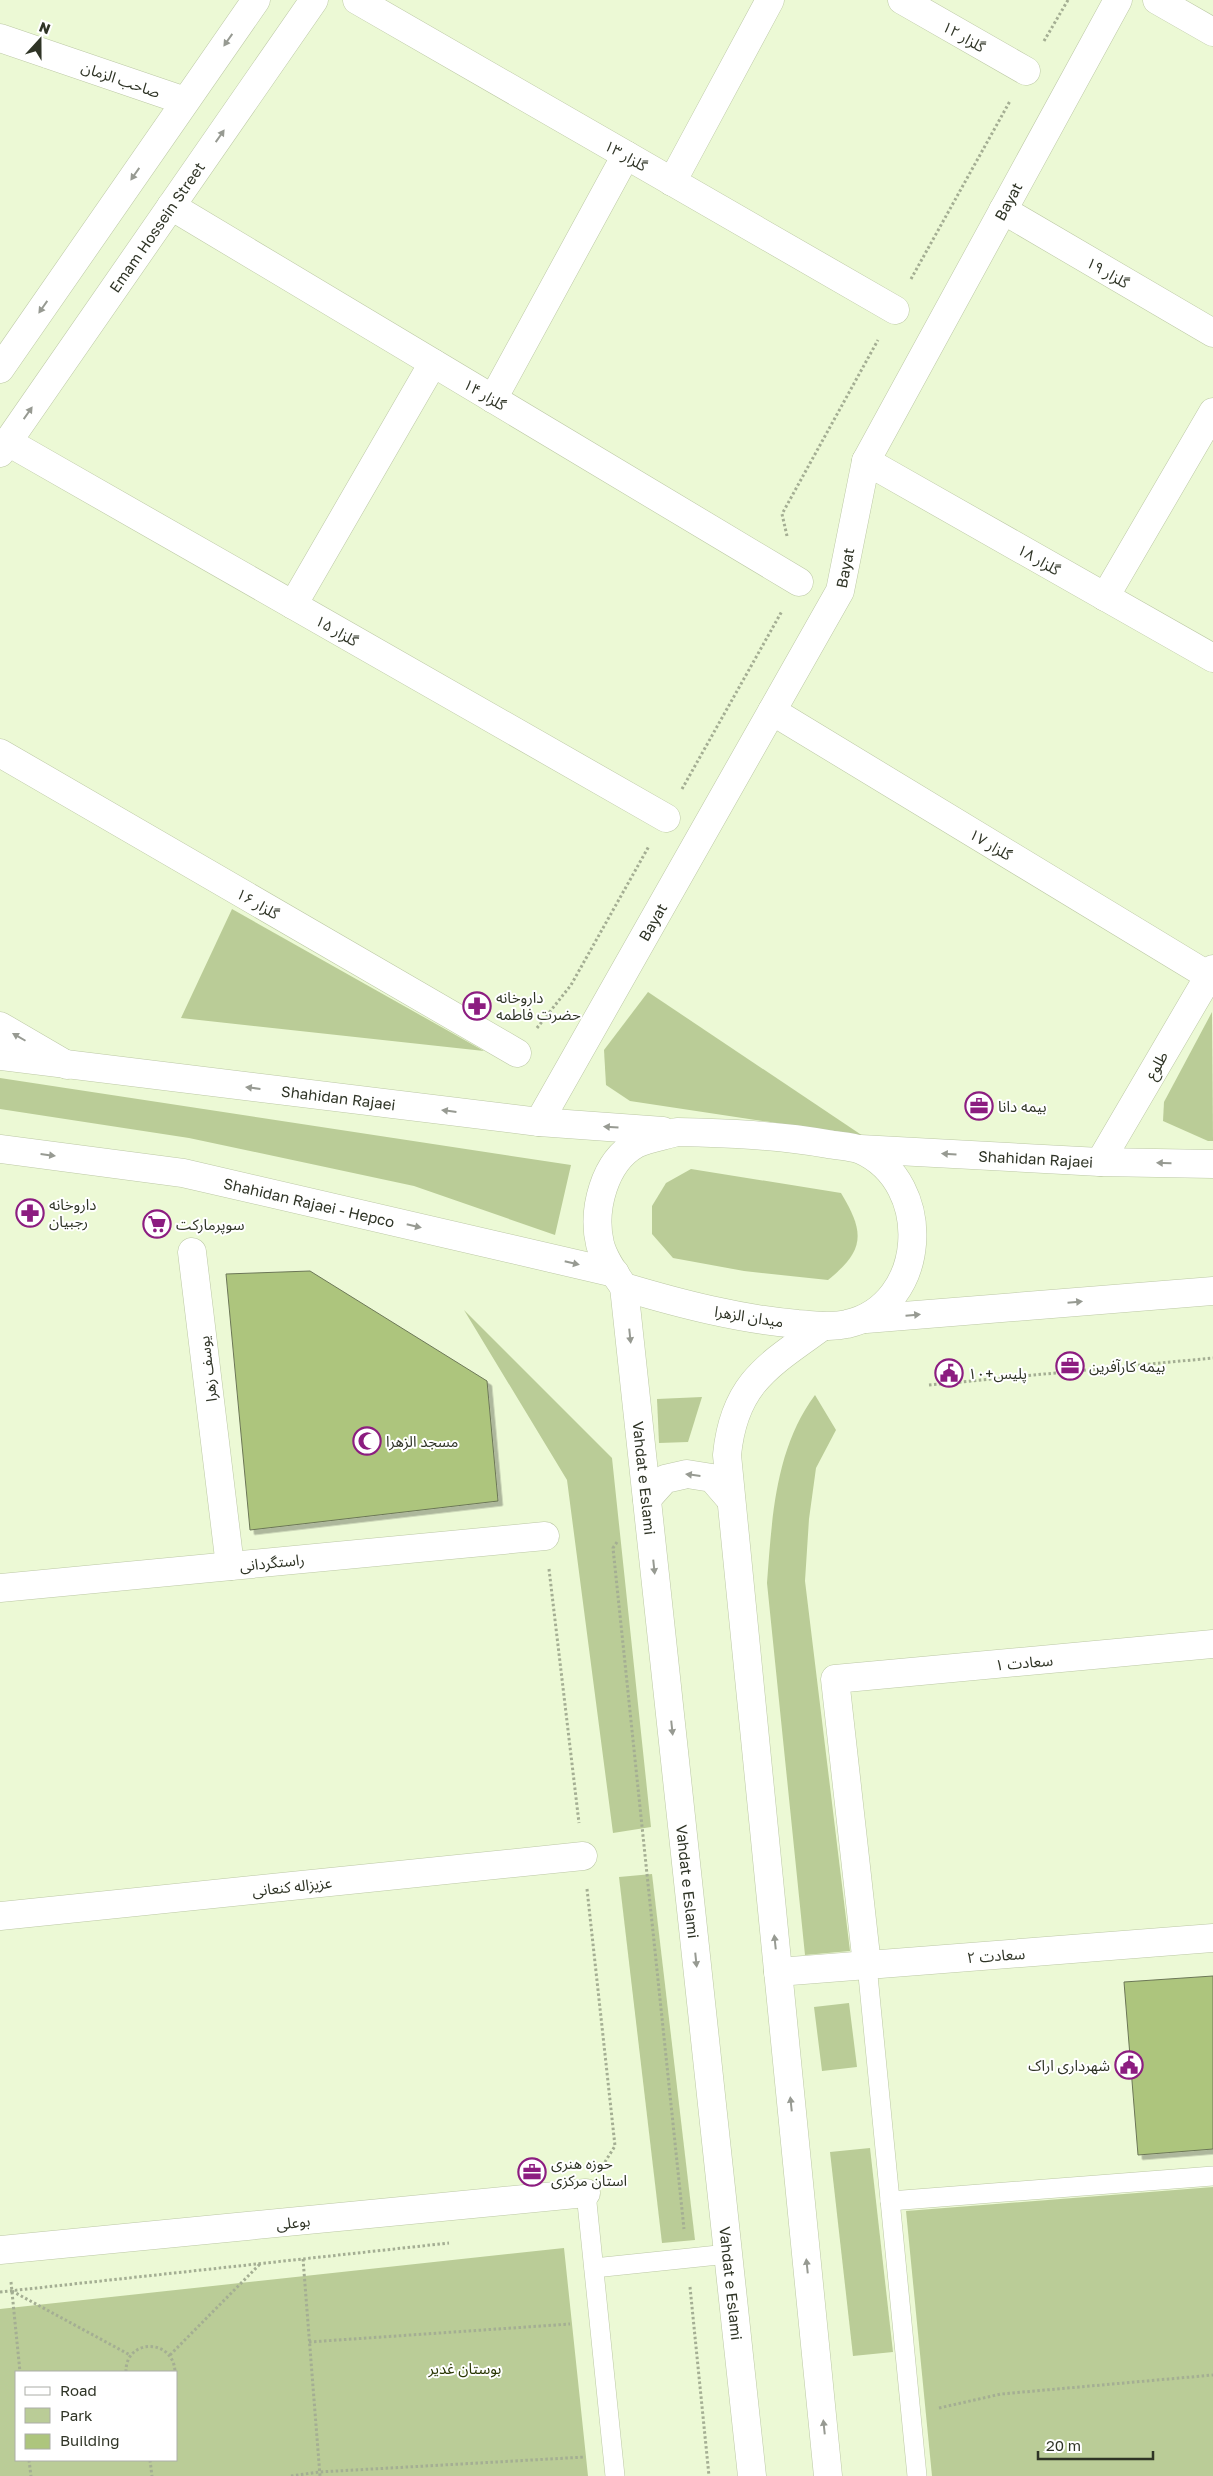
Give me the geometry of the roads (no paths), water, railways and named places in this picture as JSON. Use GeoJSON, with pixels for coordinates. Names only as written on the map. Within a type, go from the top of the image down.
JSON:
{"type":"FeatureCollection","features":[{"type":"Feature","properties":{"kind":"street"},"geometry":{"type":"LineString","coordinates":[[0,369],[256,0]]}},
{"type":"Feature","properties":{"kind":"street","name":"Emam Hossein Street"},"geometry":{"type":"LineString","coordinates":[[4,448],[314,0]]}},
{"type":"Feature","properties":{"kind":"street","name":"گلزار ۱۳"},"geometry":{"type":"LineString","coordinates":[[357,0],[894,310]]}},
{"type":"Feature","properties":{"kind":"street"},"geometry":{"type":"LineString","coordinates":[[672,182],[770,0]]}},
{"type":"Feature","properties":{"kind":"street","name":"گلزار ۱۲"},"geometry":{"type":"LineString","coordinates":[[902,0],[1026,71]]}},
{"type":"Feature","properties":{"kind":"street","name":"Bayat"},"geometry":{"type":"LineString","coordinates":[[539,1122],[840,592],[866,461],[1118,0]]}},
{"type":"Feature","properties":{"kind":"street"},"geometry":{"type":"LineString","coordinates":[[1157,0],[1213,32]]}},
{"type":"Feature","properties":{"kind":"street","name":"صاحب الزمان"},"geometry":{"type":"LineString","coordinates":[[0,38],[186,101]]}},
{"type":"Feature","properties":{"kind":"street"},"geometry":{"type":"LineString","coordinates":[[493,399],[626,155]]}},
{"type":"Feature","properties":{"kind":"street","name":"گلزار ۱۴"},"geometry":{"type":"LineString","coordinates":[[171,206],[799,582]]}},
{"type":"Feature","properties":{"kind":"street","name":"گلزار ۱۹"},"geometry":{"type":"LineString","coordinates":[[1003,210],[1213,333]]}},
{"type":"Feature","properties":{"kind":"street"},"geometry":{"type":"LineString","coordinates":[[293,605],[433,363]]}},
{"type":"Feature","properties":{"kind":"street"},"geometry":{"type":"LineString","coordinates":[[1105,597],[1213,412]]}},
{"type":"Feature","properties":{"kind":"street","name":"گلزار ۱۵"},"geometry":{"type":"LineString","coordinates":[[4,448],[293,605],[666,818]]}},
{"type":"Feature","properties":{"kind":"street","name":"گلزار ۱۸"},"geometry":{"type":"LineString","coordinates":[[866,461],[1213,658]]}},
{"type":"Feature","properties":{"kind":"street","name":"گلزار ۱۷"},"geometry":{"type":"LineString","coordinates":[[772,711],[1211,972]]}},
{"type":"Feature","properties":{"kind":"street","name":"گلزار ۱۶"},"geometry":{"type":"LineString","coordinates":[[0,754],[517,1053]]}},
{"type":"Feature","properties":{"kind":"street","name":"طلوع"},"geometry":{"type":"LineString","coordinates":[[1100,1162],[1211,972]]}},
{"type":"Feature","properties":{"kind":"street"},"geometry":{"type":"LineString","coordinates":[[0,1026],[68,1066]]}},
{"type":"Feature","properties":{"kind":"street","name":"Shahidan Rajaei"},"geometry":{"type":"LineString","coordinates":[[0,1056],[68,1066],[539,1122],[677,1132]]}},
{"type":"Feature","properties":{"kind":"street","name":"میدان الزهرا"},"geometry":{"type":"LineString","coordinates":[[677,1132],[766,1136],[860,1149],[882,1163],[898,1181],[910,1208],[913,1230],[911,1258],[902,1284],[888,1303],[864,1319],[846,1324],[823,1326],[772,1322],[673,1302],[620,1280],[600,1244],[597,1220],[601,1197],[612,1168],[637,1144],[677,1132]]}},
{"type":"Feature","properties":{"kind":"street","name":"Shahidan Rajaei - Hepco"},"geometry":{"type":"LineString","coordinates":[[0,1149],[183,1172],[620,1280]]}},
{"type":"Feature","properties":{"kind":"street","name":"Shahidan Rajaei"},"geometry":{"type":"LineString","coordinates":[[860,1149],[1100,1162],[1213,1164]]}},
{"type":"Feature","properties":{"kind":"street","name":"یوسف زهرا"},"geometry":{"type":"LineString","coordinates":[[192,1252],[230,1566]]}},
{"type":"Feature","properties":{"kind":"street","name":"Vahdat e Eslami"},"geometry":{"type":"LineString","coordinates":[[620,1280],[647,1498],[752,2476]]}},
{"type":"Feature","properties":{"kind":"street"},"geometry":{"type":"LineString","coordinates":[[864,1319],[1213,1291]]}},
{"type":"Feature","properties":{"kind":"street"},"geometry":{"type":"LineString","coordinates":[[823,1326],[769,1365],[751,1385],[736,1410],[729,1430],[727,1455],[828,2476]]}},
{"type":"Feature","properties":{"kind":"street"},"geometry":{"type":"LineString","coordinates":[[647,1498],[665,1479],[687,1474],[712,1478],[731,1500]]}},
{"type":"Feature","properties":{"kind":"street","name":"راستگردانی"},"geometry":{"type":"LineString","coordinates":[[0,1588],[545,1536]]}},
{"type":"Feature","properties":{"kind":"street","name":"سعادت ۱"},"geometry":{"type":"LineString","coordinates":[[866,1965],[835,1679],[1213,1644]]}},
{"type":"Feature","properties":{"kind":"street","name":"عزیزاله کنعانی"},"geometry":{"type":"LineString","coordinates":[[0,1916],[583,1856]]}},
{"type":"Feature","properties":{"kind":"street","name":"سعادت ۲"},"geometry":{"type":"LineString","coordinates":[[778,1972],[1213,1938]]}},
{"type":"Feature","properties":{"kind":"street","name":"بوعلی"},"geometry":{"type":"LineString","coordinates":[[4,2250],[586,2193]]}},
{"type":"Feature","properties":{"kind":"lane"},"geometry":{"type":"LineString","coordinates":[[866,1965],[917,2476]]}},
{"type":"Feature","properties":{"kind":"lane"},"geometry":{"type":"LineString","coordinates":[[890,2201],[1213,2176]]}},
{"type":"Feature","properties":{"kind":"lane"},"geometry":{"type":"LineString","coordinates":[[586,2193],[615,2476]]}},
{"type":"Feature","properties":{"kind":"lane"},"geometry":{"type":"LineString","coordinates":[[594,2268],[728,2254]]}},
{"type":"Feature","properties":{"kind":"place","name":"داروخانه حضرت فاطمه"},"geometry":{"type":"Point","coordinates":[477,1006]}},
{"type":"Feature","properties":{"kind":"place","name":"بیمه دانا"},"geometry":{"type":"Point","coordinates":[979,1106]}},
{"type":"Feature","properties":{"kind":"place","name":"داروخانه رجبیان"},"geometry":{"type":"Point","coordinates":[30,1213]}},
{"type":"Feature","properties":{"kind":"place","name":"سوپرمارکت"},"geometry":{"type":"Point","coordinates":[157,1224]}},
{"type":"Feature","properties":{"kind":"place","name":"بیمه کارآفرین"},"geometry":{"type":"Point","coordinates":[1070,1366]}},
{"type":"Feature","properties":{"kind":"place","name":"پلیس+۱۰"},"geometry":{"type":"Point","coordinates":[949,1373]}},
{"type":"Feature","properties":{"kind":"place","name":"مسجد الزهرا"},"geometry":{"type":"Point","coordinates":[367,1441]}},
{"type":"Feature","properties":{"kind":"place","name":"شهرداری اراک"},"geometry":{"type":"Point","coordinates":[1129,2065]}},
{"type":"Feature","properties":{"kind":"place","name":"حوزه هنری استان مرکزی"},"geometry":{"type":"Point","coordinates":[532,2172]}},
{"type":"Feature","properties":{"kind":"park label","name":"بوستان غدیر"},"geometry":{"type":"Point","coordinates":[465,2368]}}]}
